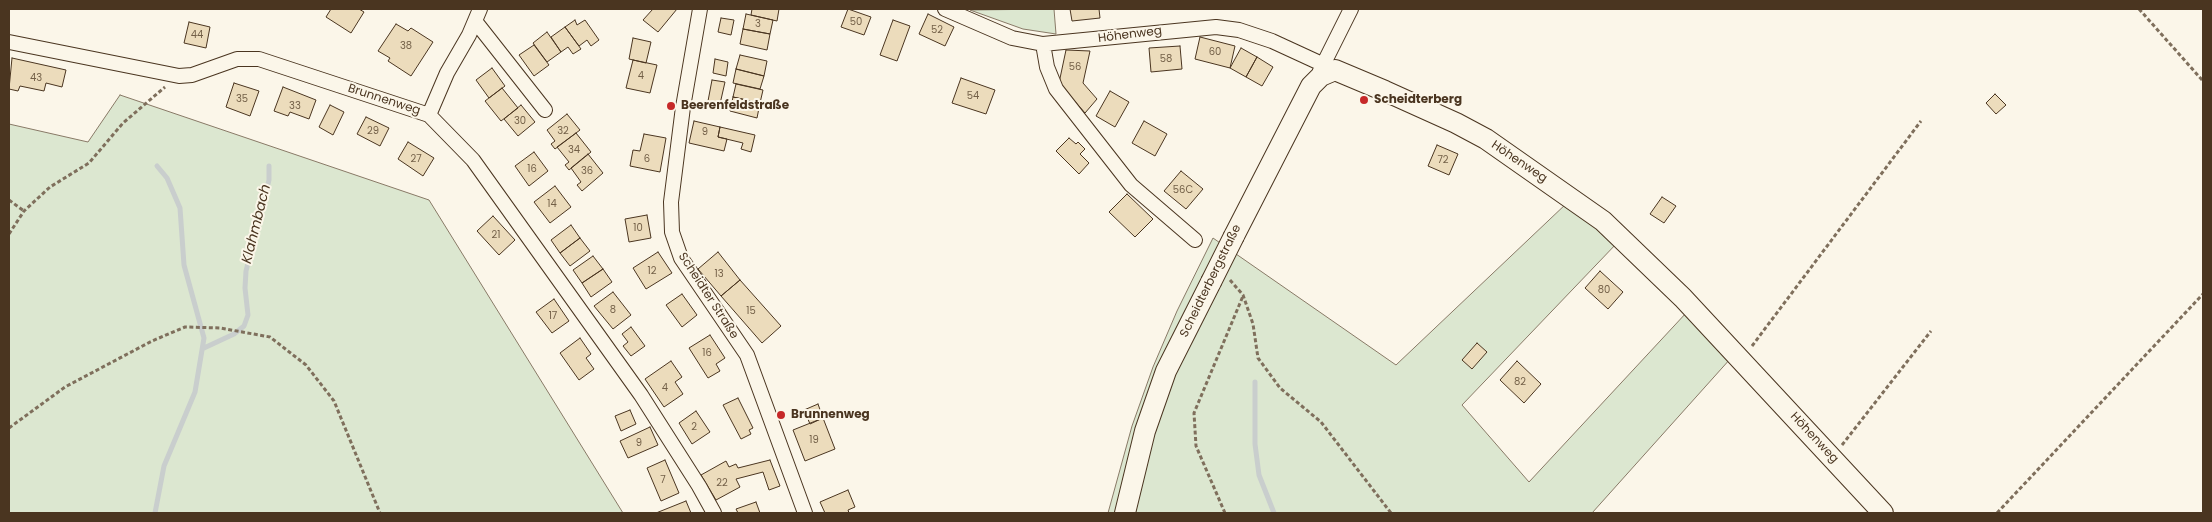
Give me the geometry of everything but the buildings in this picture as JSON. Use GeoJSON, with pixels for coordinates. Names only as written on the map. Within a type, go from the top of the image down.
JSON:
{"type":"FeatureCollection","features":[{"type":"Feature","properties":{"kind":"street","name":"Scheidter Straße"},"geometry":{"type":"LineString","coordinates":[[700,9],[683,107],[671,202],[672,232],[681,258],[747,354],[805,513]]}},
{"type":"Feature","properties":{"kind":"street","name":"Höhenweg"},"geometry":{"type":"LineString","coordinates":[[945,9],[1012,38],[1043,44],[1216,27],[1259,36],[1456,122],[1486,139],[1575,200],[1625,240],[1742,360],[1883,513]]}},
{"type":"Feature","properties":{"kind":"street"},"geometry":{"type":"LineString","coordinates":[[1329,67],[1351,9]]}},
{"type":"Feature","properties":{"kind":"street"},"geometry":{"type":"LineString","coordinates":[[429,115],[447,73],[478,15],[545,110]]}},
{"type":"Feature","properties":{"kind":"street","name":"Brunnenweg"},"geometry":{"type":"LineString","coordinates":[[9,42],[179,76],[192,75],[237,58],[259,59],[429,115],[473,160],[641,395],[700,486],[714,513]]}},
{"type":"Feature","properties":{"kind":"street"},"geometry":{"type":"LineString","coordinates":[[1043,44],[1047,68],[1056,89],[1131,185],[1195,240]]}},
{"type":"Feature","properties":{"kind":"street","name":"Scheidterbergstraße"},"geometry":{"type":"LineString","coordinates":[[1125,513],[1145,430],[1166,371],[1218,278],[1234,236],[1311,86],[1329,67]]}},
{"type":"Feature","properties":{"kind":"path"},"geometry":{"type":"LineString","coordinates":[[2139,9],[2203,81]]}},
{"type":"Feature","properties":{"kind":"path"},"geometry":{"type":"LineString","coordinates":[[9,234],[24,211],[50,187],[89,163],[123,123],[179,76]]}},
{"type":"Feature","properties":{"kind":"path"},"geometry":{"type":"LineString","coordinates":[[1742,360],[1921,121]]}},
{"type":"Feature","properties":{"kind":"path"},"geometry":{"type":"LineString","coordinates":[[9,200],[24,211]]}},
{"type":"Feature","properties":{"kind":"path"},"geometry":{"type":"LineString","coordinates":[[1218,278],[1243,295],[1253,324],[1258,358],[1280,388],[1321,422],[1391,513]]}},
{"type":"Feature","properties":{"kind":"path"},"geometry":{"type":"LineString","coordinates":[[1997,513],[2203,294]]}},
{"type":"Feature","properties":{"kind":"path"},"geometry":{"type":"LineString","coordinates":[[1225,513],[1196,446],[1194,413],[1243,295]]}},
{"type":"Feature","properties":{"kind":"path"},"geometry":{"type":"LineString","coordinates":[[9,428],[65,388],[152,341],[185,328],[220,328],[270,337],[306,365],[334,400],[380,513]]}},
{"type":"Feature","properties":{"kind":"path"},"geometry":{"type":"LineString","coordinates":[[1832,457],[1930,331]]}},
{"type":"Feature","properties":{"kind":"green space"},"geometry":{"type":"Polygon","coordinates":[[[1054,9],[1056,34],[1023,29],[970,10],[1054,9]]]}},
{"type":"Feature","properties":{"kind":"green space"},"geometry":{"type":"Polygon","coordinates":[[[120,95],[429,200],[623,513],[9,513],[9,124],[88,142],[120,95]]]}},
{"type":"Feature","properties":{"kind":"green space"},"geometry":{"type":"Polygon","coordinates":[[[1567,203],[1618,242],[1462,405],[1529,482],[1687,312],[1731,358],[1592,513],[1108,513],[1132,426],[1153,367],[1177,311],[1213,238],[1396,365],[1567,203]]]}},
{"type":"Feature","properties":{"kind":"waterway","name":"Klahmbach"},"geometry":{"type":"LineString","coordinates":[[155,513],[164,466],[195,392],[204,338],[184,265],[180,208],[167,178],[157,166]]}},
{"type":"Feature","properties":{"kind":"waterway","name":"Klahmbach"},"geometry":{"type":"LineString","coordinates":[[204,348],[234,334],[244,326],[248,315],[245,288],[246,271],[269,180],[269,166]]}},
{"type":"Feature","properties":{"kind":"waterway"},"geometry":{"type":"LineString","coordinates":[[1255,382],[1255,444],[1259,475],[1274,513]]}},
{"type":"Feature","properties":{"kind":"place","name":"Scheidterberg"},"geometry":{"type":"Point","coordinates":[1364,100]}},
{"type":"Feature","properties":{"kind":"place","name":"Beerenfeldstraße"},"geometry":{"type":"Point","coordinates":[671,106]}},
{"type":"Feature","properties":{"kind":"place","name":"Brunnenweg"},"geometry":{"type":"Point","coordinates":[781,415]}}]}
